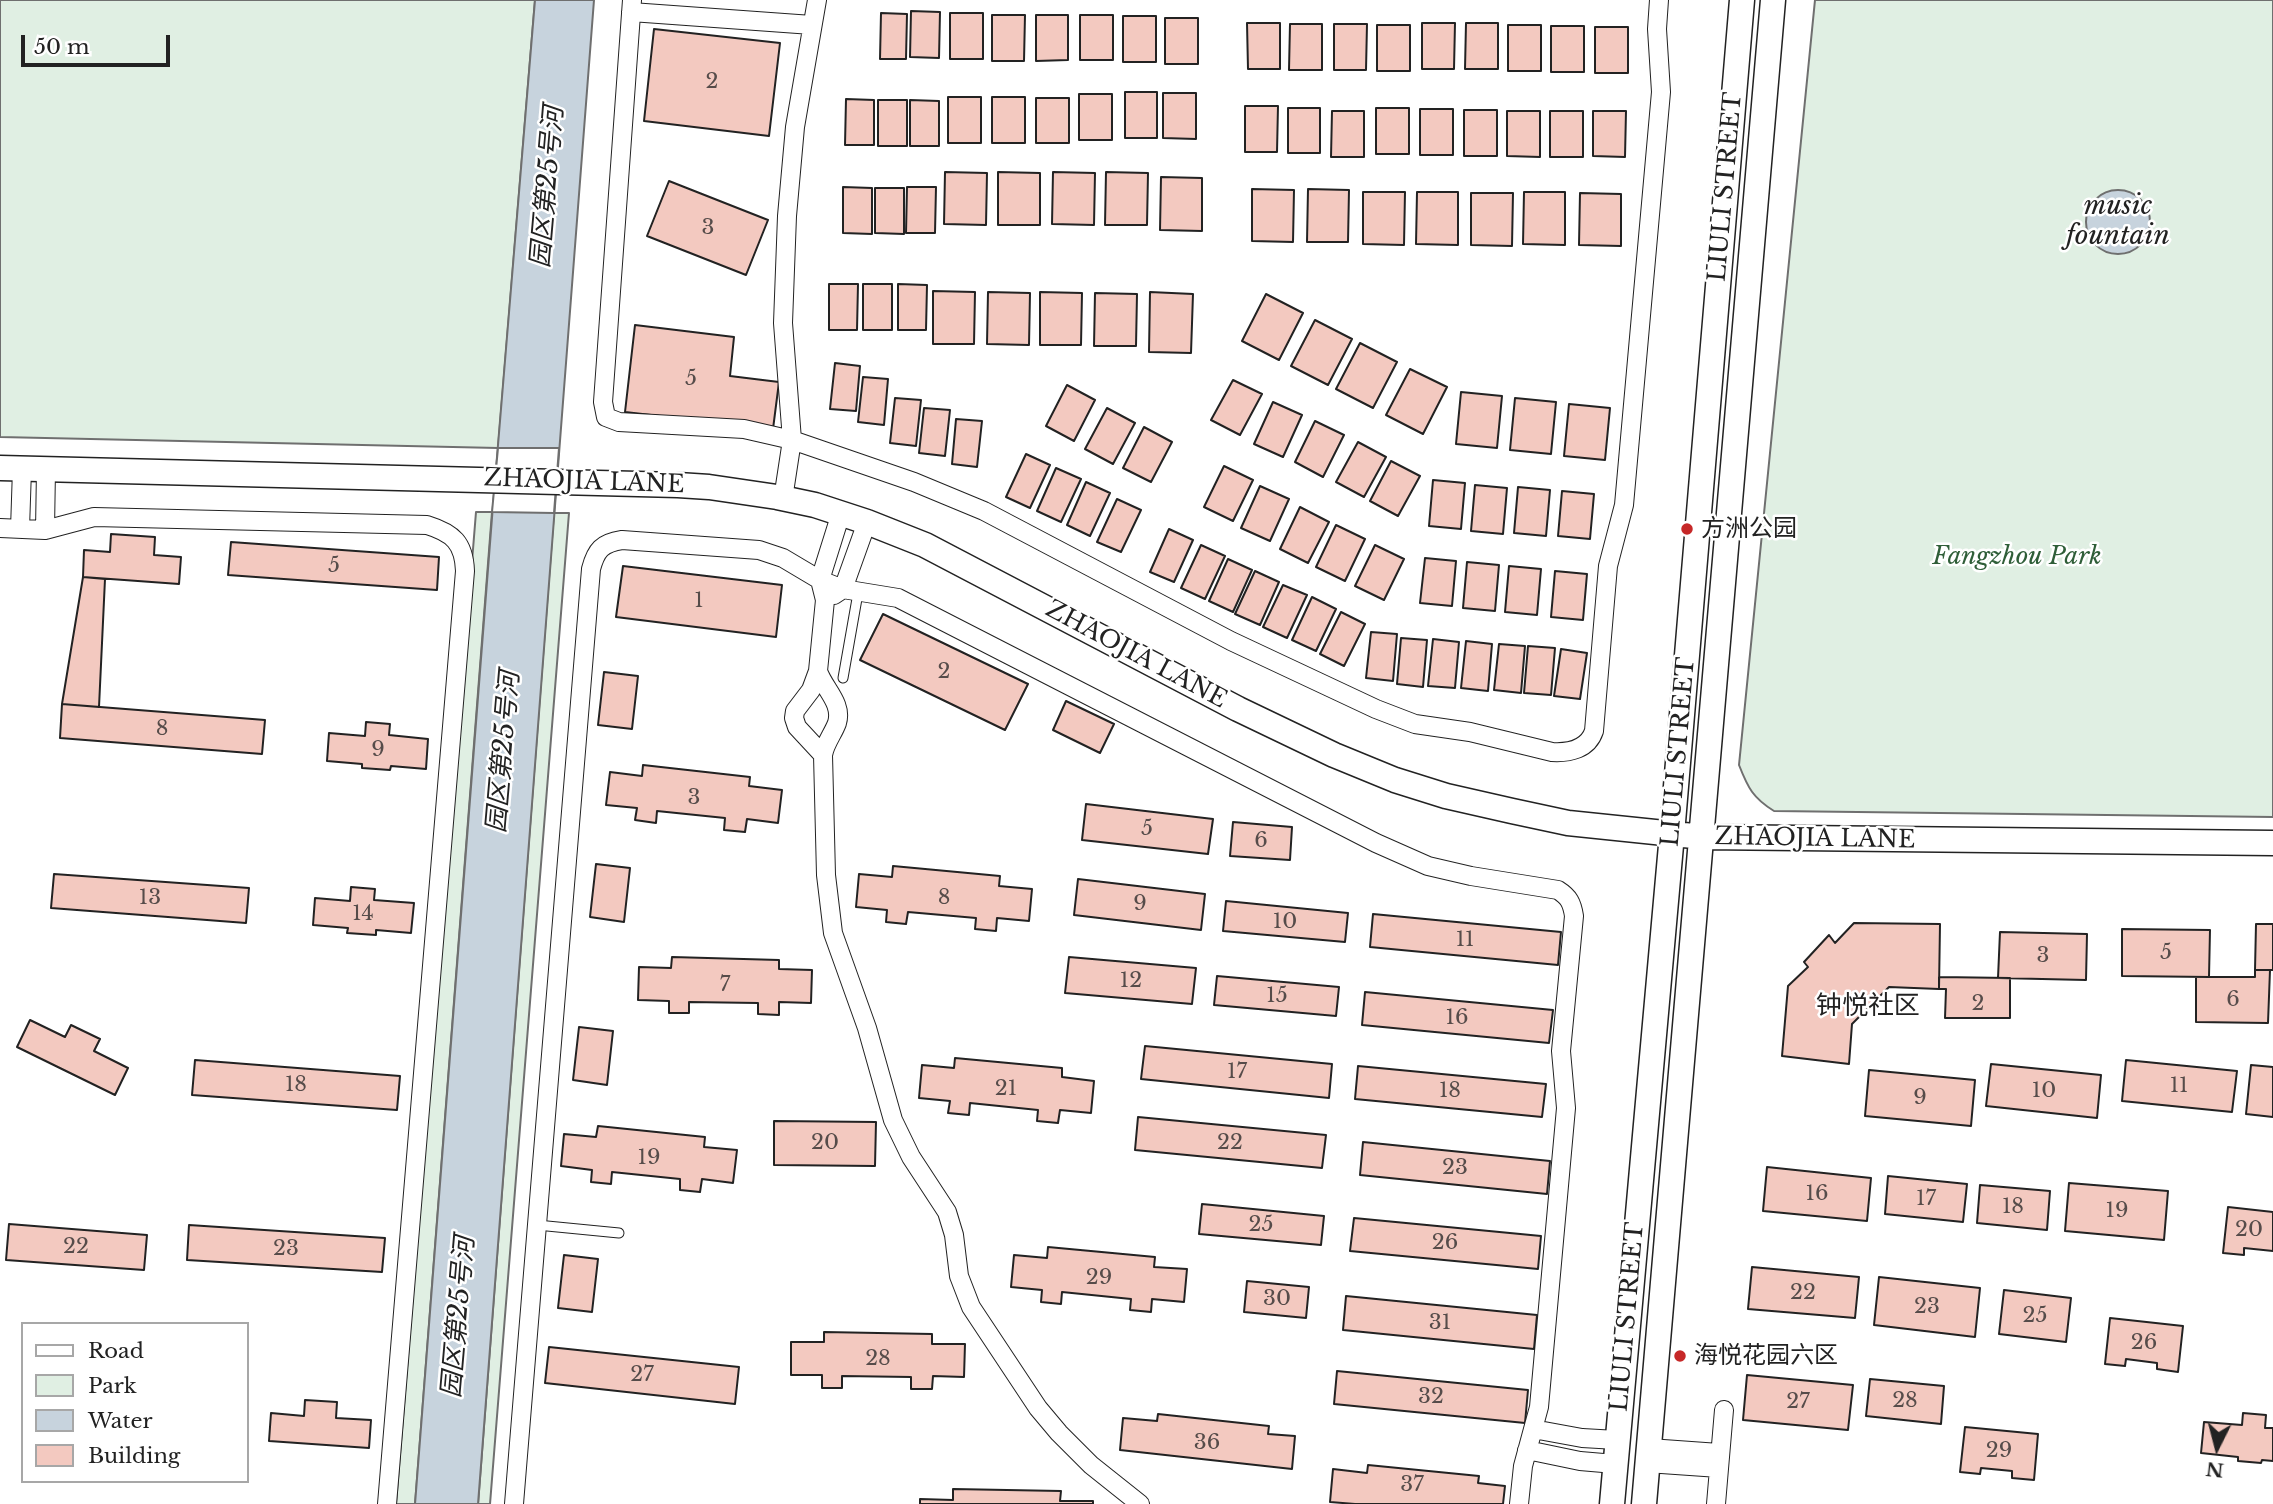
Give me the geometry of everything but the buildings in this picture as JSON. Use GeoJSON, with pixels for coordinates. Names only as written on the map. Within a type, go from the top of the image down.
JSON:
{"type":"FeatureCollection","features":[{"type":"Feature","properties":{"kind":"main road","name":"LIULI STREET"},"geometry":{"type":"LineString","coordinates":[[1612,1504],[1742,0]]}},
{"type":"Feature","properties":{"kind":"main road","name":"LIULI STREET"},"geometry":{"type":"LineString","coordinates":[[1644,1504],[1773,0]]}},
{"type":"Feature","properties":{"kind":"main road","name":"ZHAOJIA LANE"},"geometry":{"type":"LineString","coordinates":[[22,469],[557,481],[709,487],[783,499],[841,513],[925,545],[1238,709],[1334,755],[1395,780],[1446,796],[1568,823],[1703,837],[2273,843]]}},
{"type":"Feature","properties":{"kind":"street"},"geometry":{"type":"LineString","coordinates":[[783,499],[792,440],[783,323],[786,229],[795,127],[817,0]]}},
{"type":"Feature","properties":{"kind":"street"},"geometry":{"type":"LineString","coordinates":[[812,25],[632,6],[603,411],[611,420],[744,429],[792,440],[914,482],[984,511],[1231,642],[1376,709],[1415,724],[1470,732],[1564,753],[1575,750],[1591,738],[1594,731],[1608,566],[1624,505],[1661,92],[1657,29],[1659,0]]}},
{"type":"Feature","properties":{"kind":"street"},"geometry":{"type":"LineString","coordinates":[[20,529],[22,469]]}},
{"type":"Feature","properties":{"kind":"street"},"geometry":{"type":"LineString","coordinates":[[22,469],[44,530]]}},
{"type":"Feature","properties":{"kind":"street"},"geometry":{"type":"LineString","coordinates":[[823,755],[797,727],[794,718],[795,711],[811,690],[818,671],[825,600],[820,580],[841,513]]}},
{"type":"Feature","properties":{"kind":"street"},"geometry":{"type":"LineString","coordinates":[[0,528],[44,530],[94,517],[427,525],[443,530],[454,538],[461,548],[465,571],[387,1504]]}},
{"type":"Feature","properties":{"kind":"street"},"geometry":{"type":"LineString","coordinates":[[850,591],[867,522]]}},
{"type":"Feature","properties":{"kind":"street"},"geometry":{"type":"LineString","coordinates":[[514,1504],[591,569],[599,548],[608,542],[622,540],[759,551],[783,558],[820,580],[850,591],[898,597],[1376,843],[1428,866],[1558,890],[1567,895],[1573,905],[1574,916],[1561,1051],[1566,1108],[1539,1407],[1523,1466],[1519,1504]]}},
{"type":"Feature","properties":{"kind":"street"},"geometry":{"type":"LineString","coordinates":[[825,600],[850,591]]}},
{"type":"Feature","properties":{"kind":"street"},"geometry":{"type":"LineString","coordinates":[[818,671],[838,709],[836,727],[823,755],[826,875],[833,933],[867,1028],[893,1120],[911,1157],[947,1212],[954,1235],[959,1276],[971,1307],[1038,1408],[1059,1433],[1091,1465],[1140,1504]]}},
{"type":"Feature","properties":{"kind":"street"},"geometry":{"type":"LineString","coordinates":[[1716,1504],[1724,1409]]}},
{"type":"Feature","properties":{"kind":"street"},"geometry":{"type":"LineString","coordinates":[[1533,1429],[1582,1438],[1616,1452]]}},
{"type":"Feature","properties":{"kind":"street"},"geometry":{"type":"LineString","coordinates":[[1527,1450],[1580,1461],[1616,1452]]}},
{"type":"Feature","properties":{"kind":"street"},"geometry":{"type":"LineString","coordinates":[[1648,1455],[1719,1461]]}},
{"type":"Feature","properties":{"kind":"lane"},"geometry":{"type":"LineString","coordinates":[[843,678],[852,618],[850,591]]}},
{"type":"Feature","properties":{"kind":"lane"},"geometry":{"type":"LineString","coordinates":[[537,1225],[619,1234]]}},
{"type":"Feature","properties":{"kind":"green space"},"geometry":{"type":"Polygon","coordinates":[[[0,0],[535,0],[498,448],[0,437],[0,0]]]}},
{"type":"Feature","properties":{"kind":"green space","name":"Fangzhou Park"},"geometry":{"type":"Polygon","coordinates":[[[1815,0],[2273,0],[2273,817],[1774,811],[1761,802],[1748,786],[1739,765],[1815,0]]]}},
{"type":"Feature","properties":{"kind":"green space"},"geometry":{"type":"Polygon","coordinates":[[[476,512],[492,512],[415,1504],[396,1504],[476,512]]]}},
{"type":"Feature","properties":{"kind":"green space"},"geometry":{"type":"Polygon","coordinates":[[[554,513],[569,513],[490,1504],[478,1504],[554,513]]]}},
{"type":"Feature","properties":{"kind":"water","name":"园区第25号河"},"geometry":{"type":"Polygon","coordinates":[[[535,0],[594,0],[478,1504],[415,1504],[493,505],[535,0]]]}},
{"type":"Feature","properties":{"kind":"water","name":"music fountain"},"geometry":{"type":"Polygon","coordinates":[[[2118,190],[2136,196],[2144,204],[2150,222],[2144,240],[2136,248],[2118,254],[2100,248],[2092,240],[2086,222],[2092,204],[2100,196],[2118,190]]]}},
{"type":"Feature","properties":{"kind":"pier"},"geometry":{"type":"Polygon","coordinates":[[[498,448],[559,448],[554,513],[492,512],[498,448]]]}},
{"type":"Feature","properties":{"kind":"place","name":"方洲公园"},"geometry":{"type":"Point","coordinates":[1687,529]}},
{"type":"Feature","properties":{"kind":"place","name":"海悦花园六区"},"geometry":{"type":"Point","coordinates":[1680,1356]}},
{"type":"Feature","properties":{"kind":"district","name":"钟悦社区"},"geometry":{"type":"Point","coordinates":[1868,1007]}}]}
